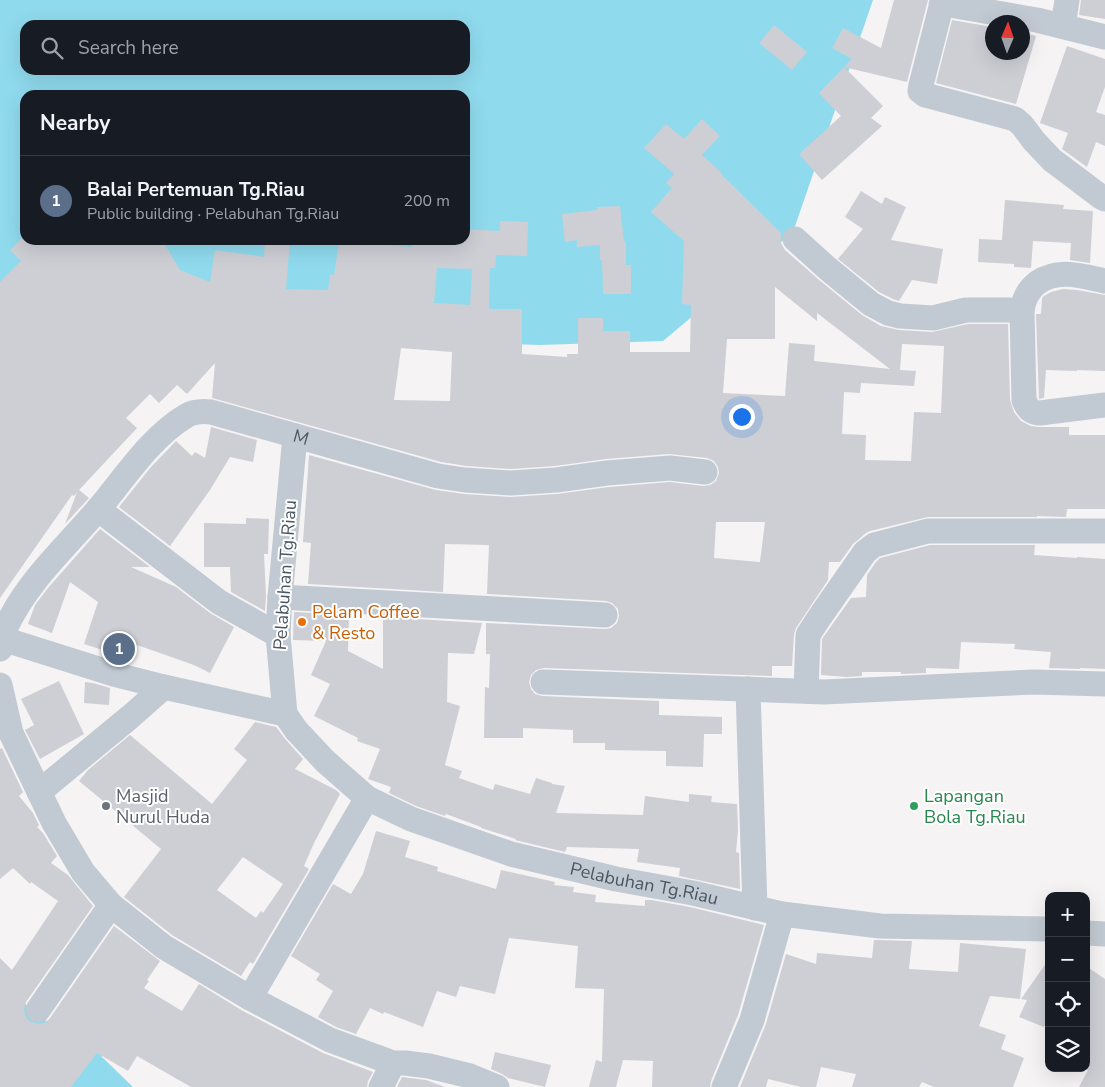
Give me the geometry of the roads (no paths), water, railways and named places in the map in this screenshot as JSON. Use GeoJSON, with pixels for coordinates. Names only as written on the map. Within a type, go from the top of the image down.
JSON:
{"type":"FeatureCollection","features":[{"type":"Feature","properties":{"kind":"street"},"geometry":{"type":"LineString","coordinates":[[1062,26],[1067,0]]}},
{"type":"Feature","properties":{"kind":"street"},"geometry":{"type":"LineString","coordinates":[[1105,37],[1037,20],[944,4],[941,5],[920,85],[920,91],[925,95],[1015,119],[1052,160],[1101,198],[1105,199]]}},
{"type":"Feature","properties":{"kind":"street"},"geometry":{"type":"LineString","coordinates":[[795,239],[871,304],[888,313],[900,316],[933,318],[966,310],[1022,310]]}},
{"type":"Feature","properties":{"kind":"street"},"geometry":{"type":"LineString","coordinates":[[1105,281],[1074,274],[1045,277],[1030,289],[1022,310],[1024,400],[1026,407],[1034,413],[1040,413],[1105,406]]}},
{"type":"Feature","properties":{"kind":"street","name":"M"},"geometry":{"type":"LineString","coordinates":[[1,644],[6,629],[18,606],[43,570],[98,509],[152,444],[172,425],[198,411],[211,412],[438,476],[465,480],[511,483],[670,468],[705,472]]}},
{"type":"Feature","properties":{"kind":"street","name":"Pelabuhan Tg.Riau"},"geometry":{"type":"LineString","coordinates":[[295,436],[278,635],[284,714],[325,761],[367,798],[411,819],[511,854],[616,879],[693,893],[782,914],[880,926],[1045,929]]}},
{"type":"Feature","properties":{"kind":"street"},"geometry":{"type":"LineString","coordinates":[[98,509],[219,602],[278,635]]}},
{"type":"Feature","properties":{"kind":"street"},"geometry":{"type":"LineString","coordinates":[[806,691],[808,635],[865,552],[874,544],[928,531],[1105,531]]}},
{"type":"Feature","properties":{"kind":"street"},"geometry":{"type":"LineString","coordinates":[[280,597],[605,615]]}},
{"type":"Feature","properties":{"kind":"street"},"geometry":{"type":"LineString","coordinates":[[1,644],[164,687],[284,714]]}},
{"type":"Feature","properties":{"kind":"street"},"geometry":{"type":"LineString","coordinates":[[544,682],[806,691],[1034,682],[1105,684]]}},
{"type":"Feature","properties":{"kind":"street"},"geometry":{"type":"LineString","coordinates":[[0,685],[11,733],[54,823],[83,872],[111,905],[164,947],[250,998],[330,1040],[393,1063],[421,1065],[470,1076],[497,1087]]}},
{"type":"Feature","properties":{"kind":"street"},"geometry":{"type":"LineString","coordinates":[[39,792],[164,687]]}},
{"type":"Feature","properties":{"kind":"street"},"geometry":{"type":"LineString","coordinates":[[748,689],[755,908]]}},
{"type":"Feature","properties":{"kind":"street"},"geometry":{"type":"LineString","coordinates":[[250,998],[367,798]]}},
{"type":"Feature","properties":{"kind":"street"},"geometry":{"type":"LineString","coordinates":[[38,1010],[111,905]]}},
{"type":"Feature","properties":{"kind":"street"},"geometry":{"type":"LineString","coordinates":[[724,1087],[752,1020],[782,914]]}},
{"type":"Feature","properties":{"kind":"street"},"geometry":{"type":"LineString","coordinates":[[1090,933],[1105,934]]}},
{"type":"Feature","properties":{"kind":"street"},"geometry":{"type":"LineString","coordinates":[[381,1087],[393,1063]]}},
{"type":"Feature","properties":{"kind":"water"},"geometry":{"type":"Polygon","coordinates":[[[0,0],[873,0],[793,232],[663,341],[540,345],[251,337],[181,357],[0,498],[0,0]]]}},
{"type":"Feature","properties":{"kind":"water"},"geometry":{"type":"Polygon","coordinates":[[[0,980],[40,1018],[100,1046],[102,1057],[133,1087],[0,1087],[0,980]]]}},
{"type":"Feature","properties":{"kind":"place","name":"Pelam Coffee & Resto"},"geometry":{"type":"Point","coordinates":[302,622]}},
{"type":"Feature","properties":{"kind":"place","name":"Balai Pertemuan Tg.Riau"},"geometry":{"type":"Point","coordinates":[119,649]}},
{"type":"Feature","properties":{"kind":"place","name":"Masjid Nurul Huda"},"geometry":{"type":"Point","coordinates":[106,806]}},
{"type":"Feature","properties":{"kind":"place","name":"Lapangan Bola Tg.Riau"},"geometry":{"type":"Point","coordinates":[914,806]}}]}
